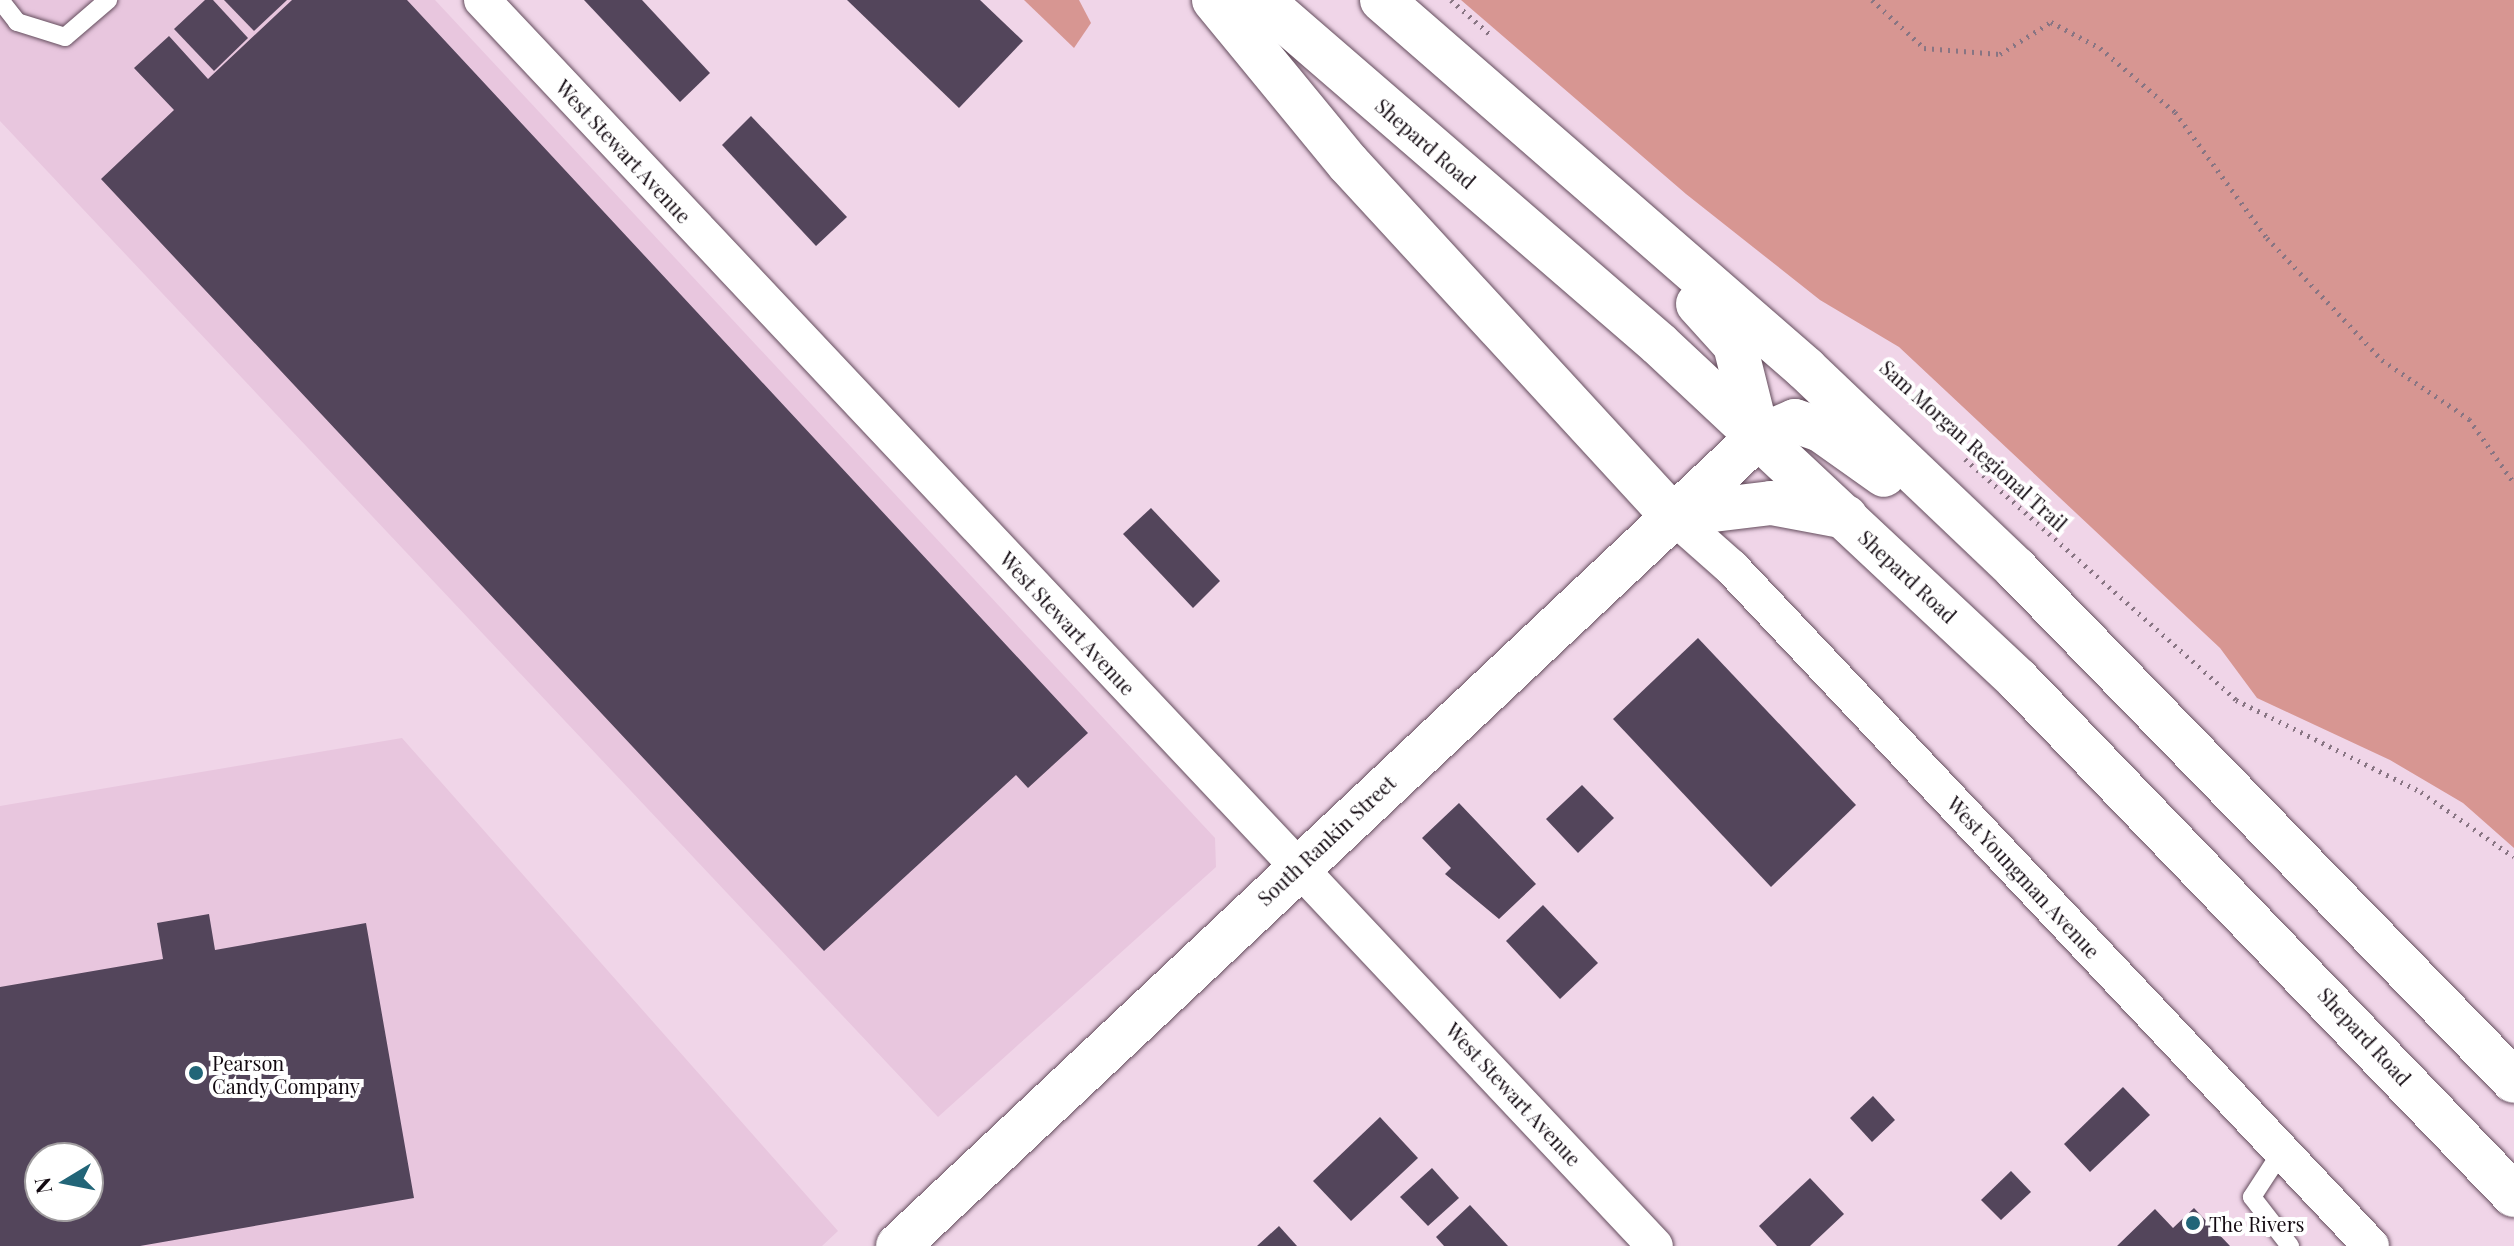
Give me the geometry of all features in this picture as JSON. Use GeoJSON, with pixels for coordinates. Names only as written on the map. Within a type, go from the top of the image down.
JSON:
{"type":"FeatureCollection","features":[{"type":"Feature","properties":{"kind":"main road"},"geometry":{"type":"LineString","coordinates":[[1214,0],[1348,163],[1672,515],[1771,503],[1846,517]]}},
{"type":"Feature","properties":{"kind":"main road","name":"Shepard Road"},"geometry":{"type":"LineString","coordinates":[[1261,0],[1846,517],[2153,815],[2514,1195]]}},
{"type":"Feature","properties":{"kind":"main road"},"geometry":{"type":"LineString","coordinates":[[1382,0],[1806,369],[2016,569],[2514,1081]]}},
{"type":"Feature","properties":{"kind":"main road"},"geometry":{"type":"LineString","coordinates":[[1579,169],[1735,345],[1758,437]]}},
{"type":"Feature","properties":{"kind":"main road","name":"South Rankin Street"},"geometry":{"type":"LineString","coordinates":[[898,1246],[1297,866],[1758,437],[1795,421],[1821,430],[2016,569]]}},
{"type":"Feature","properties":{"kind":"street","name":"West Stewart Avenue"},"geometry":{"type":"LineString","coordinates":[[482,0],[1655,1246]]}},
{"type":"Feature","properties":{"kind":"street","name":"West Youngman Avenue"},"geometry":{"type":"LineString","coordinates":[[1672,515],[1731,567],[2371,1246]]}},
{"type":"Feature","properties":{"kind":"lane"},"geometry":{"type":"LineString","coordinates":[[0,0],[17,22],[65,37],[108,0]]}},
{"type":"Feature","properties":{"kind":"lane"},"geometry":{"type":"LineString","coordinates":[[2282,1151],[2252,1197],[2290,1246]]}},
{"type":"Feature","properties":{"kind":"path"},"geometry":{"type":"LineString","coordinates":[[1451,0],[1498,42]]}},
{"type":"Feature","properties":{"kind":"path"},"geometry":{"type":"LineString","coordinates":[[1872,0],[1924,48],[2000,54],[2051,22],[2100,48],[2175,112],[2267,238],[2382,360],[2469,419],[2514,483]]}},
{"type":"Feature","properties":{"kind":"path","name":"Sam Morgan Regional Trail"},"geometry":{"type":"LineString","coordinates":[[1956,451],[2236,700],[2421,792],[2514,857]]}},
{"type":"Feature","properties":{"kind":"shaded area"},"geometry":{"type":"Polygon","coordinates":[[[0,0],[435,0],[1215,838],[1216,867],[938,1117],[0,121],[0,0]]]}},
{"type":"Feature","properties":{"kind":"shaded area"},"geometry":{"type":"Polygon","coordinates":[[[1024,0],[1079,0],[1091,23],[1074,48],[1024,0]]]}},
{"type":"Feature","properties":{"kind":"shaded area"},"geometry":{"type":"Polygon","coordinates":[[[1461,0],[2514,0],[2514,848],[2463,803],[2390,760],[2257,698],[2220,648],[1899,347],[1820,300],[1686,194],[1461,0]]]}},
{"type":"Feature","properties":{"kind":"shaded area"},"geometry":{"type":"Polygon","coordinates":[[[402,738],[838,1231],[822,1246],[0,1246],[0,806],[402,738]]]}},
{"type":"Feature","properties":{"kind":"building"},"geometry":{"type":"Polygon","coordinates":[[[205,0],[213,0],[248,38],[214,71],[174,29],[205,0]]]}},
{"type":"Feature","properties":{"kind":"building"},"geometry":{"type":"Polygon","coordinates":[[[224,0],[287,0],[254,31],[224,0]]]}},
{"type":"Feature","properties":{"kind":"building"},"geometry":{"type":"Polygon","coordinates":[[[292,0],[407,0],[1088,733],[1028,788],[1016,775],[824,951],[101,179],[174,110],[134,68],[169,36],[208,79],[292,0]]]}},
{"type":"Feature","properties":{"kind":"building"},"geometry":{"type":"Polygon","coordinates":[[[584,0],[642,0],[710,73],[680,102],[584,0]]]}},
{"type":"Feature","properties":{"kind":"building"},"geometry":{"type":"Polygon","coordinates":[[[847,0],[980,0],[1023,41],[959,108],[847,0]]]}},
{"type":"Feature","properties":{"kind":"building"},"geometry":{"type":"Polygon","coordinates":[[[751,116],[847,217],[816,246],[722,145],[751,116]]]}},
{"type":"Feature","properties":{"kind":"building"},"geometry":{"type":"Polygon","coordinates":[[[1151,508],[1220,581],[1193,608],[1123,534],[1151,508]]]}},
{"type":"Feature","properties":{"kind":"building"},"geometry":{"type":"Polygon","coordinates":[[[1698,638],[1856,805],[1771,887],[1613,719],[1698,638]]]}},
{"type":"Feature","properties":{"kind":"building"},"geometry":{"type":"Polygon","coordinates":[[[1582,785],[1614,818],[1578,853],[1546,819],[1582,785]]]}},
{"type":"Feature","properties":{"kind":"building"},"geometry":{"type":"Polygon","coordinates":[[[1459,803],[1536,884],[1499,919],[1445,874],[1451,868],[1422,838],[1459,803]]]}},
{"type":"Feature","properties":{"kind":"building"},"geometry":{"type":"Polygon","coordinates":[[[1543,905],[1598,963],[1560,999],[1506,941],[1543,905]]]}},
{"type":"Feature","properties":{"kind":"building","name":"Pearson Candy Company"},"geometry":{"type":"Polygon","coordinates":[[[209,914],[215,950],[366,923],[414,1198],[140,1246],[0,1246],[0,987],[163,959],[157,923],[209,914]]]}},
{"type":"Feature","properties":{"kind":"building"},"geometry":{"type":"Polygon","coordinates":[[[2123,1087],[2150,1115],[2090,1172],[2064,1144],[2123,1087]]]}},
{"type":"Feature","properties":{"kind":"building"},"geometry":{"type":"Polygon","coordinates":[[[1873,1096],[1895,1120],[1872,1142],[1850,1118],[1873,1096]]]}},
{"type":"Feature","properties":{"kind":"building"},"geometry":{"type":"Polygon","coordinates":[[[1380,1117],[1418,1158],[1351,1221],[1313,1181],[1380,1117]]]}},
{"type":"Feature","properties":{"kind":"building"},"geometry":{"type":"Polygon","coordinates":[[[1432,1168],[1459,1198],[1428,1226],[1400,1197],[1432,1168]]]}},
{"type":"Feature","properties":{"kind":"building"},"geometry":{"type":"Polygon","coordinates":[[[2011,1171],[2031,1192],[2001,1220],[1981,1200],[2011,1171]]]}},
{"type":"Feature","properties":{"kind":"building"},"geometry":{"type":"Polygon","coordinates":[[[1810,1178],[1844,1214],[1810,1246],[1777,1246],[1759,1226],[1810,1178]]]}},
{"type":"Feature","properties":{"kind":"building"},"geometry":{"type":"Polygon","coordinates":[[[1470,1205],[1508,1246],[1444,1246],[1436,1237],[1470,1205]]]}},
{"type":"Feature","properties":{"kind":"building","name":"The Rivers"},"geometry":{"type":"Polygon","coordinates":[[[2194,1208],[2230,1246],[2117,1246],[2155,1209],[2173,1228],[2194,1208]]]}},
{"type":"Feature","properties":{"kind":"building"},"geometry":{"type":"Polygon","coordinates":[[[1279,1226],[1297,1246],[1257,1246],[1279,1226]]]}},
{"type":"Feature","properties":{"kind":"place","name":"Pearson Candy Company"},"geometry":{"type":"Point","coordinates":[196,1073]}},
{"type":"Feature","properties":{"kind":"place","name":"The Rivers"},"geometry":{"type":"Point","coordinates":[2193,1223]}}]}
